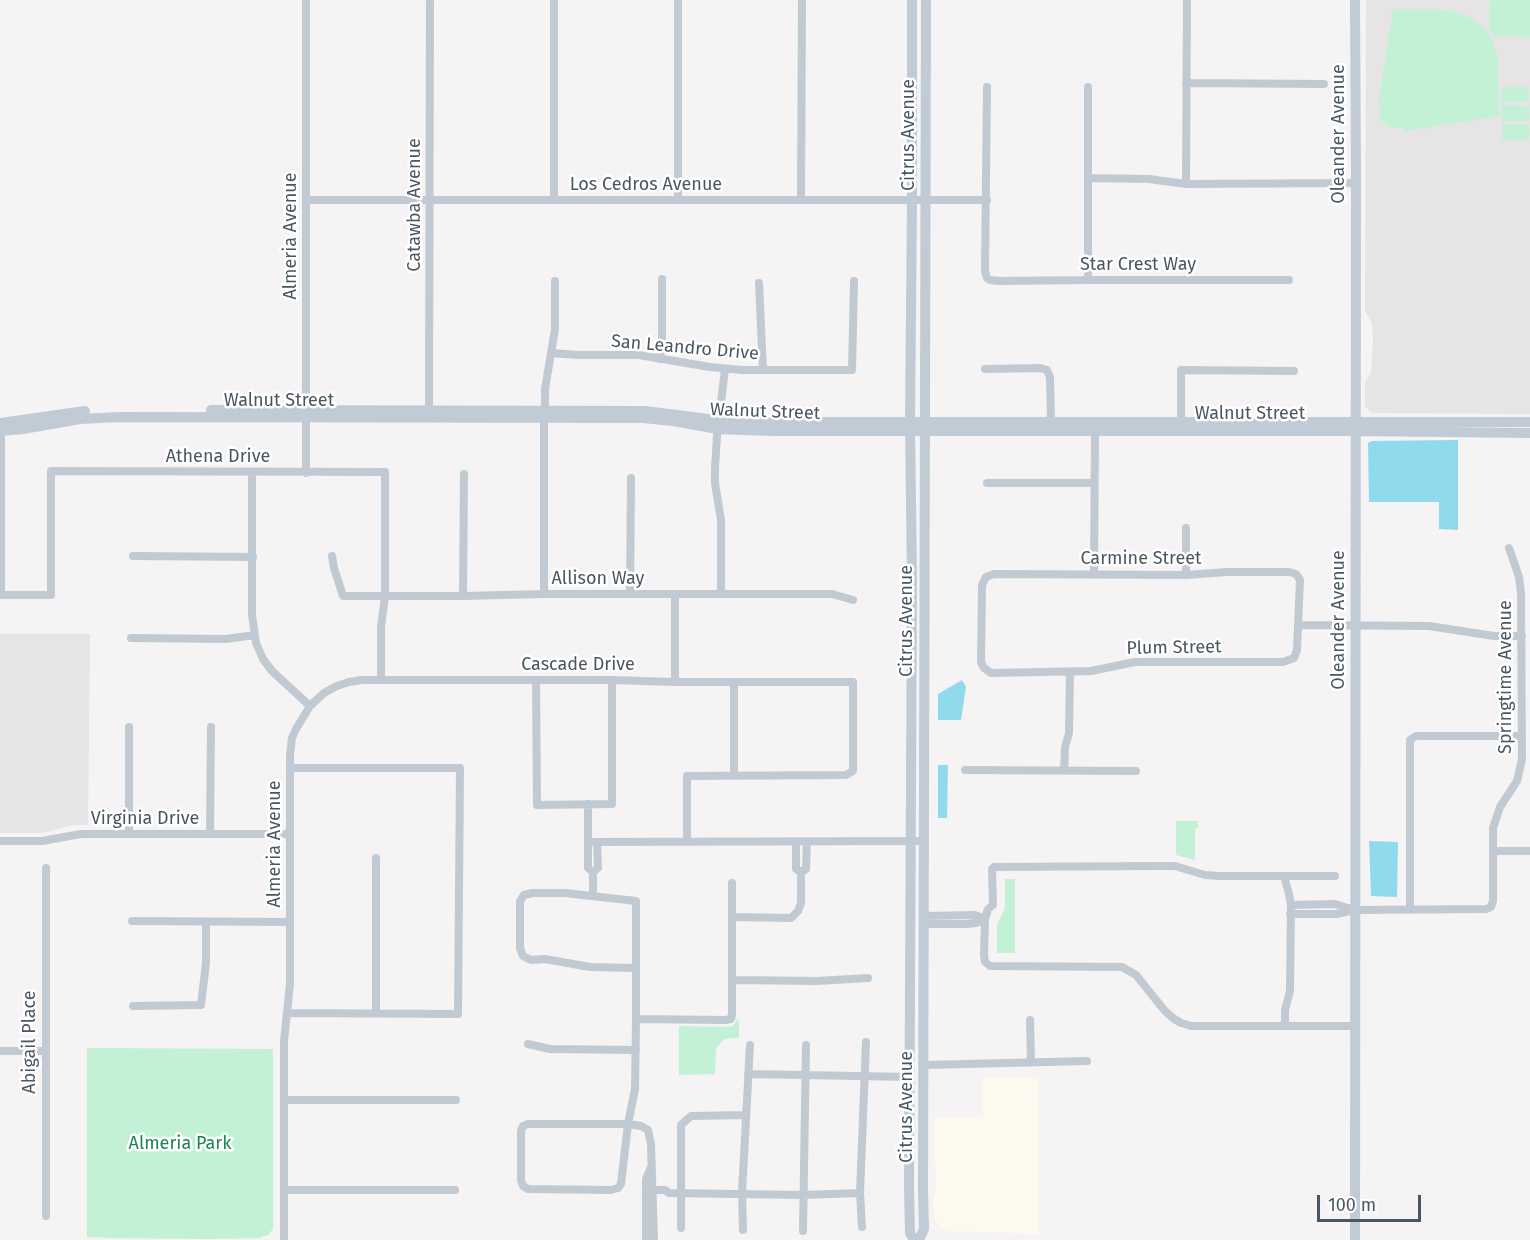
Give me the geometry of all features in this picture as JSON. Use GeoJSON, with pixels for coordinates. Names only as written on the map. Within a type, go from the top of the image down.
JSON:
{"type":"FeatureCollection","features":[{"type":"Feature","properties":{"kind":"street","name":"Almeria Avenue"},"geometry":{"type":"LineString","coordinates":[[306,0],[306,473]]}},
{"type":"Feature","properties":{"kind":"street","name":"Catawba Avenue"},"geometry":{"type":"LineString","coordinates":[[429,410],[430,0]]}},
{"type":"Feature","properties":{"kind":"street"},"geometry":{"type":"LineString","coordinates":[[554,0],[554,200]]}},
{"type":"Feature","properties":{"kind":"street"},"geometry":{"type":"LineString","coordinates":[[678,0],[678,200]]}},
{"type":"Feature","properties":{"kind":"street"},"geometry":{"type":"LineString","coordinates":[[801,200],[802,0]]}},
{"type":"Feature","properties":{"kind":"street","name":"Citrus Avenue"},"geometry":{"type":"LineString","coordinates":[[912,0],[909,1188],[910,1233],[916,1240],[924,1229],[926,0]]}},
{"type":"Feature","properties":{"kind":"street"},"geometry":{"type":"LineString","coordinates":[[1186,184],[1187,0]]}},
{"type":"Feature","properties":{"kind":"street","name":"Oleander Avenue"},"geometry":{"type":"LineString","coordinates":[[1355,0],[1355,1240]]}},
{"type":"Feature","properties":{"kind":"street"},"geometry":{"type":"LineString","coordinates":[[1186,83],[1324,84]]}},
{"type":"Feature","properties":{"kind":"street"},"geometry":{"type":"LineString","coordinates":[[987,87],[987,200]]}},
{"type":"Feature","properties":{"kind":"street"},"geometry":{"type":"LineString","coordinates":[[1088,87],[1088,280]]}},
{"type":"Feature","properties":{"kind":"street"},"geometry":{"type":"LineString","coordinates":[[1088,178],[1149,178],[1186,184],[1356,183]]}},
{"type":"Feature","properties":{"kind":"street","name":"Los Cedros Avenue"},"geometry":{"type":"LineString","coordinates":[[306,200],[987,200]]}},
{"type":"Feature","properties":{"kind":"street","name":"Star Crest Way"},"geometry":{"type":"LineString","coordinates":[[987,200],[985,271],[990,280],[1289,280]]}},
{"type":"Feature","properties":{"kind":"street"},"geometry":{"type":"LineString","coordinates":[[660,358],[662,279]]}},
{"type":"Feature","properties":{"kind":"street"},"geometry":{"type":"LineString","coordinates":[[544,594],[544,414],[545,389],[555,329],[555,281]]}},
{"type":"Feature","properties":{"kind":"street","name":"San Leandro Drive"},"geometry":{"type":"LineString","coordinates":[[551,353],[639,355],[725,369],[852,370],[854,281]]}},
{"type":"Feature","properties":{"kind":"street"},"geometry":{"type":"LineString","coordinates":[[759,283],[763,370]]}},
{"type":"Feature","properties":{"kind":"street"},"geometry":{"type":"LineString","coordinates":[[985,369],[1040,368],[1047,370],[1050,377],[1051,422]]}},
{"type":"Feature","properties":{"kind":"street"},"geometry":{"type":"LineString","coordinates":[[721,594],[721,520],[715,468],[725,369]]}},
{"type":"Feature","properties":{"kind":"street"},"geometry":{"type":"LineString","coordinates":[[1181,422],[1181,370],[1294,371]]}},
{"type":"Feature","properties":{"kind":"street","name":"Walnut Street"},"geometry":{"type":"LineString","coordinates":[[0,428],[21,421],[101,410],[306,414],[544,414]]}},
{"type":"Feature","properties":{"kind":"street","name":"Walnut Street"},"geometry":{"type":"LineString","coordinates":[[306,414],[429,410],[643,418],[719,425],[910,427],[1051,422],[1181,422],[1530,433]]}},
{"type":"Feature","properties":{"kind":"street","name":"Walnut Street"},"geometry":{"type":"LineString","coordinates":[[925,426],[1095,431],[1530,422]]}},
{"type":"Feature","properties":{"kind":"street"},"geometry":{"type":"LineString","coordinates":[[0,428],[0,595]]}},
{"type":"Feature","properties":{"kind":"street"},"geometry":{"type":"LineString","coordinates":[[1094,575],[1095,431]]}},
{"type":"Feature","properties":{"kind":"street","name":"Athena Drive"},"geometry":{"type":"LineString","coordinates":[[0,595],[51,595],[51,471],[385,472],[385,596]]}},
{"type":"Feature","properties":{"kind":"street"},"geometry":{"type":"LineString","coordinates":[[252,472],[252,615],[255,635],[263,659],[272,671],[310,706]]}},
{"type":"Feature","properties":{"kind":"street"},"geometry":{"type":"LineString","coordinates":[[463,596],[464,474]]}},
{"type":"Feature","properties":{"kind":"street"},"geometry":{"type":"LineString","coordinates":[[630,594],[631,478]]}},
{"type":"Feature","properties":{"kind":"street"},"geometry":{"type":"LineString","coordinates":[[987,483],[1095,483]]}},
{"type":"Feature","properties":{"kind":"street"},"geometry":{"type":"LineString","coordinates":[[1185,528],[1185,575]]}},
{"type":"Feature","properties":{"kind":"street","name":"Springtime Avenue"},"geometry":{"type":"LineString","coordinates":[[1410,910],[1486,909],[1491,907],[1493,901],[1493,828],[1500,807],[1517,781],[1522,759],[1521,593],[1519,577],[1509,548]]}},
{"type":"Feature","properties":{"kind":"street"},"geometry":{"type":"LineString","coordinates":[[133,556],[253,557]]}},
{"type":"Feature","properties":{"kind":"street","name":"Allison Way"},"geometry":{"type":"LineString","coordinates":[[333,556],[334,568],[343,596],[832,594],[853,600]]}},
{"type":"Feature","properties":{"kind":"street","name":"Carmine Street"},"geometry":{"type":"LineString","coordinates":[[984,668],[981,662],[982,585],[986,577],[994,574],[1185,575],[1289,572],[1296,574],[1300,580],[1299,625]]}},
{"type":"Feature","properties":{"kind":"street"},"geometry":{"type":"LineString","coordinates":[[675,594],[675,682]]}},
{"type":"Feature","properties":{"kind":"street"},"geometry":{"type":"LineString","coordinates":[[381,680],[381,627],[385,596]]}},
{"type":"Feature","properties":{"kind":"street"},"geometry":{"type":"LineString","coordinates":[[1299,625],[1429,626],[1494,636],[1522,636]]}},
{"type":"Feature","properties":{"kind":"street","name":"Plum Street"},"geometry":{"type":"LineString","coordinates":[[984,668],[991,673],[1070,672],[1091,671],[1135,662],[1283,662],[1294,658],[1299,625]]}},
{"type":"Feature","properties":{"kind":"street"},"geometry":{"type":"LineString","coordinates":[[131,638],[226,639],[255,635]]}},
{"type":"Feature","properties":{"kind":"street"},"geometry":{"type":"LineString","coordinates":[[1064,771],[1065,747],[1069,733],[1070,672]]}},
{"type":"Feature","properties":{"kind":"street","name":"Cascade Drive"},"geometry":{"type":"LineString","coordinates":[[310,706],[324,693],[343,683],[362,680],[853,682],[853,771],[846,775],[734,776]]}},
{"type":"Feature","properties":{"kind":"street"},"geometry":{"type":"LineString","coordinates":[[536,680],[537,805],[612,804],[612,680]]}},
{"type":"Feature","properties":{"kind":"street"},"geometry":{"type":"LineString","coordinates":[[687,842],[687,776],[734,776],[734,682]]}},
{"type":"Feature","properties":{"kind":"street","name":"Almeria Avenue"},"geometry":{"type":"LineString","coordinates":[[284,1240],[284,1041],[290,984],[290,755],[292,738],[310,706]]}},
{"type":"Feature","properties":{"kind":"street"},"geometry":{"type":"LineString","coordinates":[[129,727],[129,833]]}},
{"type":"Feature","properties":{"kind":"street"},"geometry":{"type":"LineString","coordinates":[[210,834],[211,727]]}},
{"type":"Feature","properties":{"kind":"street"},"geometry":{"type":"LineString","coordinates":[[1290,914],[1335,914],[1355,910],[1410,910],[1410,740],[1416,736],[1522,736]]}},
{"type":"Feature","properties":{"kind":"street"},"geometry":{"type":"LineString","coordinates":[[286,1013],[458,1014],[460,768],[290,768]]}},
{"type":"Feature","properties":{"kind":"street"},"geometry":{"type":"LineString","coordinates":[[965,770],[1136,771]]}},
{"type":"Feature","properties":{"kind":"street"},"geometry":{"type":"LineString","coordinates":[[588,804],[588,868],[593,872]]}},
{"type":"Feature","properties":{"kind":"street","name":"Virginia Drive"},"geometry":{"type":"LineString","coordinates":[[0,841],[42,841],[81,834],[290,834]]}},
{"type":"Feature","properties":{"kind":"street"},"geometry":{"type":"LineString","coordinates":[[588,842],[924,841]]}},
{"type":"Feature","properties":{"kind":"street"},"geometry":{"type":"LineString","coordinates":[[593,872],[598,868],[597,842]]}},
{"type":"Feature","properties":{"kind":"street"},"geometry":{"type":"LineString","coordinates":[[796,842],[796,869],[801,875]]}},
{"type":"Feature","properties":{"kind":"street"},"geometry":{"type":"LineString","coordinates":[[733,917],[791,918],[798,911],[801,903],[801,875],[806,869],[807,842]]}},
{"type":"Feature","properties":{"kind":"street"},"geometry":{"type":"LineString","coordinates":[[1492,851],[1530,851]]}},
{"type":"Feature","properties":{"kind":"street"},"geometry":{"type":"LineString","coordinates":[[375,1013],[376,858]]}},
{"type":"Feature","properties":{"kind":"street"},"geometry":{"type":"LineString","coordinates":[[1335,876],[1204,875],[1175,866],[993,867],[993,905],[988,909],[985,919],[984,955],[985,962],[990,966],[1122,967],[1136,975],[1165,1011],[1181,1023],[1191,1026],[1355,1026]]}},
{"type":"Feature","properties":{"kind":"street","name":"Abigail Place"},"geometry":{"type":"LineString","coordinates":[[46,868],[46,1216]]}},
{"type":"Feature","properties":{"kind":"street"},"geometry":{"type":"LineString","coordinates":[[593,872],[593,896]]}},
{"type":"Feature","properties":{"kind":"street"},"geometry":{"type":"LineString","coordinates":[[1284,876],[1291,905],[1290,991],[1285,1011],[1285,1026]]}},
{"type":"Feature","properties":{"kind":"street"},"geometry":{"type":"LineString","coordinates":[[636,1019],[730,1019],[732,1015],[732,883]]}},
{"type":"Feature","properties":{"kind":"street"},"geometry":{"type":"LineString","coordinates":[[636,968],[590,967],[544,959],[531,960],[523,956],[520,948],[520,901],[524,895],[532,893],[565,893],[636,901],[636,968],[636,1050],[635,1089],[628,1124],[621,1184],[618,1188],[611,1190],[528,1189],[523,1186],[521,1180],[521,1131],[523,1126],[528,1124],[628,1124],[641,1126],[648,1130],[651,1144],[651,1167],[645,1179],[651,1194],[654,1240]]}},
{"type":"Feature","properties":{"kind":"street"},"geometry":{"type":"LineString","coordinates":[[1322,904],[1322,914]]}},
{"type":"Feature","properties":{"kind":"street"},"geometry":{"type":"LineString","coordinates":[[1291,905],[1335,904],[1355,910]]}},
{"type":"Feature","properties":{"kind":"street"},"geometry":{"type":"LineString","coordinates":[[924,920],[967,924],[985,919]]}},
{"type":"Feature","properties":{"kind":"street"},"geometry":{"type":"LineString","coordinates":[[132,921],[290,922]]}},
{"type":"Feature","properties":{"kind":"street"},"geometry":{"type":"LineString","coordinates":[[133,1006],[201,1005],[206,963],[206,922]]}},
{"type":"Feature","properties":{"kind":"street"},"geometry":{"type":"LineString","coordinates":[[732,980],[817,981],[868,978]]}},
{"type":"Feature","properties":{"kind":"street"},"geometry":{"type":"LineString","coordinates":[[1030,1020],[1031,1063]]}},
{"type":"Feature","properties":{"kind":"street"},"geometry":{"type":"LineString","coordinates":[[862,1227],[860,1193],[866,1042]]}},
{"type":"Feature","properties":{"kind":"street"},"geometry":{"type":"LineString","coordinates":[[528,1044],[550,1049],[636,1050]]}},
{"type":"Feature","properties":{"kind":"street"},"geometry":{"type":"LineString","coordinates":[[743,1230],[742,1193],[750,1045]]}},
{"type":"Feature","properties":{"kind":"street"},"geometry":{"type":"LineString","coordinates":[[803,1231],[806,1046]]}},
{"type":"Feature","properties":{"kind":"street"},"geometry":{"type":"LineString","coordinates":[[0,1051],[45,1051]]}},
{"type":"Feature","properties":{"kind":"street"},"geometry":{"type":"LineString","coordinates":[[924,1065],[1087,1061]]}},
{"type":"Feature","properties":{"kind":"street"},"geometry":{"type":"LineString","coordinates":[[748,1074],[910,1077]]}},
{"type":"Feature","properties":{"kind":"street"},"geometry":{"type":"LineString","coordinates":[[284,1100],[456,1100]]}},
{"type":"Feature","properties":{"kind":"street"},"geometry":{"type":"LineString","coordinates":[[681,1228],[681,1125],[691,1116],[746,1115]]}},
{"type":"Feature","properties":{"kind":"street"},"geometry":{"type":"LineString","coordinates":[[284,1190],[455,1190]]}},
{"type":"Feature","properties":{"kind":"street"},"geometry":{"type":"LineString","coordinates":[[651,1194],[665,1198],[669,1193],[803,1195],[860,1193]]}},
{"type":"Feature","properties":{"kind":"street"},"geometry":{"type":"LineString","coordinates":[[646,1240],[651,1194]]}},
{"type":"Feature","properties":{"kind":"shaded area"},"geometry":{"type":"Polygon","coordinates":[[[1366,0],[1530,0],[1530,414],[1372,413],[1365,406],[1365,382],[1370,374],[1373,342],[1372,324],[1365,311],[1366,0]]]}},
{"type":"Feature","properties":{"kind":"shaded area"},"geometry":{"type":"Polygon","coordinates":[[[0,634],[90,634],[88,825],[73,825],[43,833],[0,833],[0,634]]]}},
{"type":"Feature","properties":{"kind":"shaded area"},"geometry":{"type":"Polygon","coordinates":[[[983,1078],[1038,1078],[1039,1234],[946,1231],[934,1219],[936,1162],[934,1118],[983,1117],[983,1078]]]}},
{"type":"Feature","properties":{"kind":"green space"},"geometry":{"type":"Polygon","coordinates":[[[1490,0],[1530,0],[1530,37],[1494,36],[1489,29],[1490,0]]]}},
{"type":"Feature","properties":{"kind":"green space"},"geometry":{"type":"Polygon","coordinates":[[[1393,9],[1454,11],[1473,19],[1485,29],[1494,43],[1498,60],[1499,116],[1406,131],[1402,128],[1388,127],[1380,119],[1378,104],[1393,9]]]}},
{"type":"Feature","properties":{"kind":"green space"},"geometry":{"type":"Polygon","coordinates":[[[1502,87],[1529,87],[1528,102],[1501,102],[1502,87]]]}},
{"type":"Feature","properties":{"kind":"green space"},"geometry":{"type":"Polygon","coordinates":[[[1502,105],[1529,106],[1529,121],[1502,121],[1502,105]]]}},
{"type":"Feature","properties":{"kind":"green space"},"geometry":{"type":"Polygon","coordinates":[[[1502,124],[1529,125],[1529,140],[1502,140],[1502,124]]]}},
{"type":"Feature","properties":{"kind":"green space"},"geometry":{"type":"Polygon","coordinates":[[[1176,821],[1198,821],[1198,828],[1195,828],[1195,860],[1176,855],[1176,821]]]}},
{"type":"Feature","properties":{"kind":"green space"},"geometry":{"type":"Polygon","coordinates":[[[1005,879],[1015,879],[1015,953],[997,953],[997,924],[1005,908],[1005,879]]]}},
{"type":"Feature","properties":{"kind":"green space"},"geometry":{"type":"Polygon","coordinates":[[[737,1020],[739,1021],[739,1038],[723,1040],[716,1049],[715,1074],[679,1075],[679,1026],[728,1027],[733,1026],[737,1020]]]}},
{"type":"Feature","properties":{"kind":"green space","name":"Almeria Park"},"geometry":{"type":"Polygon","coordinates":[[[87,1048],[273,1049],[273,1229],[267,1236],[208,1239],[87,1237],[87,1048]]]}},
{"type":"Feature","properties":{"kind":"water"},"geometry":{"type":"Polygon","coordinates":[[[1458,440],[1458,530],[1439,529],[1439,502],[1369,502],[1368,443],[1372,441],[1458,440]]]}},
{"type":"Feature","properties":{"kind":"water"},"geometry":{"type":"Polygon","coordinates":[[[962,680],[966,687],[961,720],[938,720],[938,694],[962,680]]]}},
{"type":"Feature","properties":{"kind":"water"},"geometry":{"type":"Polygon","coordinates":[[[938,765],[948,765],[947,818],[938,818],[938,765]]]}},
{"type":"Feature","properties":{"kind":"water"},"geometry":{"type":"Polygon","coordinates":[[[1369,841],[1398,842],[1397,897],[1371,896],[1369,841]]]}}]}
